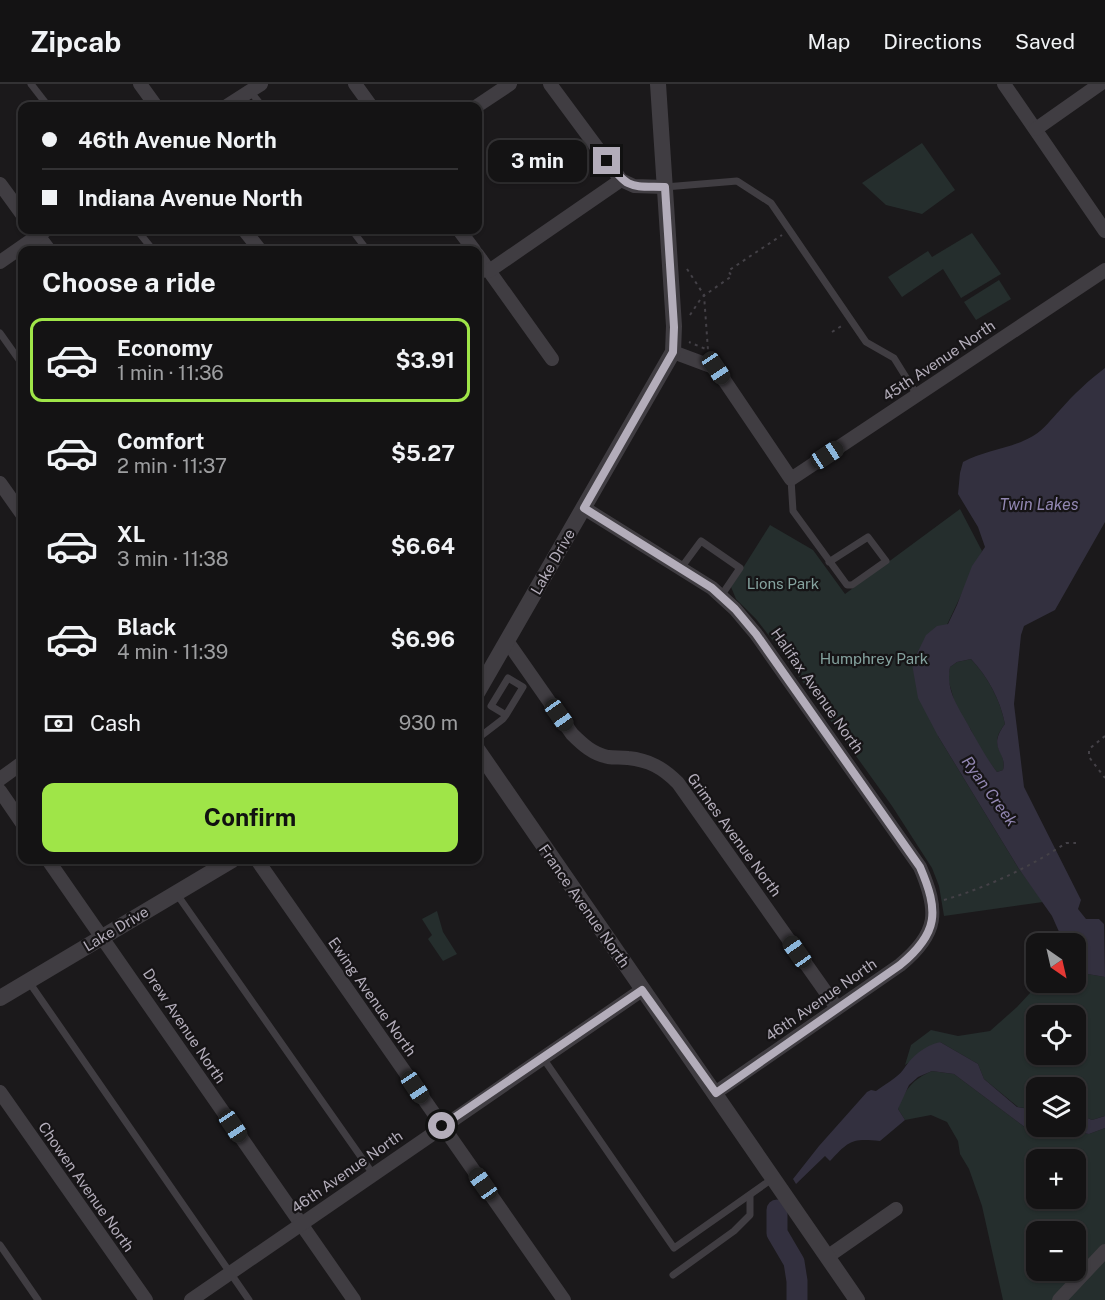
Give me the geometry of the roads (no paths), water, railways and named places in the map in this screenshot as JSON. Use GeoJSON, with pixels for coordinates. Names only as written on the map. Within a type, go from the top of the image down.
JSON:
{"type":"FeatureCollection","features":[{"type":"Feature","properties":{"kind":"street"},"geometry":{"type":"LineString","coordinates":[[140,84],[153,102]]}},
{"type":"Feature","properties":{"kind":"street"},"geometry":{"type":"LineString","coordinates":[[355,84],[368,102]]}},
{"type":"Feature","properties":{"kind":"street"},"geometry":{"type":"LineString","coordinates":[[482,103],[510,84]]}},
{"type":"Feature","properties":{"kind":"street"},"geometry":{"type":"LineString","coordinates":[[550,84],[621,180],[634,186],[665,187]]}},
{"type":"Feature","properties":{"kind":"street","name":"Lake Drive"},"geometry":{"type":"LineString","coordinates":[[482,685],[673,352],[674,327],[658,84]]}},
{"type":"Feature","properties":{"kind":"street"},"geometry":{"type":"LineString","coordinates":[[1004,84],[1105,231]]}},
{"type":"Feature","properties":{"kind":"street"},"geometry":{"type":"LineString","coordinates":[[1036,129],[1100,84]]}},
{"type":"Feature","properties":{"kind":"street"},"geometry":{"type":"LineString","coordinates":[[233,102],[256,87]]}},
{"type":"Feature","properties":{"kind":"street"},"geometry":{"type":"LineString","coordinates":[[552,359],[483,275],[621,180]]}},
{"type":"Feature","properties":{"kind":"street"},"geometry":{"type":"LineString","coordinates":[[0,184],[18,209]]}},
{"type":"Feature","properties":{"kind":"street"},"geometry":{"type":"LineString","coordinates":[[20,246],[35,234]]}},
{"type":"Feature","properties":{"kind":"street"},"geometry":{"type":"LineString","coordinates":[[247,234],[257,246]]}},
{"type":"Feature","properties":{"kind":"street"},"geometry":{"type":"LineString","coordinates":[[462,234],[471,246]]}},
{"type":"Feature","properties":{"kind":"street"},"geometry":{"type":"LineString","coordinates":[[0,262],[18,248]]}},
{"type":"Feature","properties":{"kind":"street","name":"45th Avenue North"},"geometry":{"type":"LineString","coordinates":[[791,478],[1105,270]]}},
{"type":"Feature","properties":{"kind":"street"},"geometry":{"type":"LineString","coordinates":[[673,352],[716,368],[791,478]]}},
{"type":"Feature","properties":{"kind":"street"},"geometry":{"type":"LineString","coordinates":[[0,483],[18,508]]}},
{"type":"Feature","properties":{"kind":"street","name":"Halifax Avenue North"},"geometry":{"type":"LineString","coordinates":[[584,508],[681,568],[721,596],[756,634],[920,867],[931,894],[933,922]]}},
{"type":"Feature","properties":{"kind":"street","name":"Grimes Avenue North"},"geometry":{"type":"LineString","coordinates":[[507,641],[528,682],[583,745],[596,753],[610,757],[640,759],[654,763],[678,783],[837,1008]]}},
{"type":"Feature","properties":{"kind":"street","name":"France Avenue North"},"geometry":{"type":"LineString","coordinates":[[482,756],[857,1300]]}},
{"type":"Feature","properties":{"kind":"street"},"geometry":{"type":"LineString","coordinates":[[0,779],[18,765]]}},
{"type":"Feature","properties":{"kind":"street"},"geometry":{"type":"LineString","coordinates":[[0,791],[18,817]]}},
{"type":"Feature","properties":{"kind":"street","name":"Drew Avenue North"},"geometry":{"type":"LineString","coordinates":[[51,864],[354,1300]]}},
{"type":"Feature","properties":{"kind":"street","name":"Lake Drive"},"geometry":{"type":"LineString","coordinates":[[0,998],[225,864]]}},
{"type":"Feature","properties":{"kind":"street","name":"Ewing Avenue North"},"geometry":{"type":"LineString","coordinates":[[260,864],[564,1300]]}},
{"type":"Feature","properties":{"kind":"street","name":"46th Avenue North"},"geometry":{"type":"LineString","coordinates":[[716,1093],[914,954],[925,939],[933,922]]}},
{"type":"Feature","properties":{"kind":"street","name":"46th Avenue North"},"geometry":{"type":"LineString","coordinates":[[191,1300],[642,990]]}},
{"type":"Feature","properties":{"kind":"street","name":"Chowen Avenue North"},"geometry":{"type":"LineString","coordinates":[[0,1092],[146,1300]]}},
{"type":"Feature","properties":{"kind":"street"},"geometry":{"type":"LineString","coordinates":[[827,1257],[896,1209]]}},
{"type":"Feature","properties":{"kind":"street"},"geometry":{"type":"LineString","coordinates":[[1059,1300],[1105,1251]]}},
{"type":"Feature","properties":{"kind":"lane"},"geometry":{"type":"LineString","coordinates":[[31,84],[45,102]]}},
{"type":"Feature","properties":{"kind":"lane"},"geometry":{"type":"LineString","coordinates":[[256,87],[261,102]]}},
{"type":"Feature","properties":{"kind":"lane"},"geometry":{"type":"LineString","coordinates":[[665,187],[737,181],[771,203],[866,342],[894,358],[918,396]]}},
{"type":"Feature","properties":{"kind":"lane"},"geometry":{"type":"LineString","coordinates":[[140,234],[150,246]]}},
{"type":"Feature","properties":{"kind":"lane"},"geometry":{"type":"LineString","coordinates":[[0,333],[18,358]]}},
{"type":"Feature","properties":{"kind":"lane"},"geometry":{"type":"LineString","coordinates":[[791,478],[793,511],[829,562],[847,585],[852,585],[886,561],[868,537],[829,562]]}},
{"type":"Feature","properties":{"kind":"lane"},"geometry":{"type":"LineString","coordinates":[[681,568],[702,541],[741,567],[721,596]]}},
{"type":"Feature","properties":{"kind":"lane"},"geometry":{"type":"LineString","coordinates":[[482,735],[506,715],[513,701],[528,682],[508,678],[501,693],[491,706],[506,715]]}},
{"type":"Feature","properties":{"kind":"lane"},"geometry":{"type":"LineString","coordinates":[[482,688],[501,693]]}},
{"type":"Feature","properties":{"kind":"lane"},"geometry":{"type":"LineString","coordinates":[[176,893],[373,1174]]}},
{"type":"Feature","properties":{"kind":"lane"},"geometry":{"type":"LineString","coordinates":[[28,981],[249,1300]]}},
{"type":"Feature","properties":{"kind":"lane"},"geometry":{"type":"LineString","coordinates":[[543,1058],[674,1248],[772,1179]]}},
{"type":"Feature","properties":{"kind":"lane"},"geometry":{"type":"LineString","coordinates":[[673,1275],[734,1231],[750,1215],[750,1195]]}},
{"type":"Feature","properties":{"kind":"lane"},"geometry":{"type":"LineString","coordinates":[[0,1245],[38,1300]]}},
{"type":"Feature","properties":{"kind":"water","name":"Twin Lakes"},"geometry":{"type":"Polygon","coordinates":[[[1105,368],[1105,522],[1055,610],[1024,626],[1021,635],[1014,704],[1024,787],[1081,900],[1078,909],[1086,919],[1099,919],[1104,924],[1105,977],[1086,974],[1086,933],[1060,933],[1052,916],[1019,869],[938,736],[918,698],[912,664],[926,635],[937,626],[948,624],[972,566],[985,547],[978,527],[958,494],[963,462],[1016,444],[1037,433],[1076,393],[1105,368]],[[971,659],[957,662],[950,667],[950,685],[959,709],[997,772],[1003,770],[1004,764],[997,739],[1005,724],[997,697],[971,659]]]}},
{"type":"Feature","properties":{"kind":"water"},"geometry":{"type":"Polygon","coordinates":[[[940,1042],[978,1064],[984,1079],[1017,1107],[1026,1108],[1026,1128],[954,1074],[932,1071],[918,1077],[909,1085],[898,1109],[905,1120],[880,1141],[851,1142],[830,1161],[825,1156],[796,1184],[793,1179],[867,1092],[876,1091],[890,1081],[910,1060],[929,1046],[940,1042]]]}},
{"type":"Feature","properties":{"kind":"water"},"geometry":{"type":"Polygon","coordinates":[[[1105,1116],[1105,1128],[1086,1134],[1086,1117],[1092,1120],[1105,1116]]]}},
{"type":"Feature","properties":{"kind":"waterway","name":"Ryan Creek"},"geometry":{"type":"LineString","coordinates":[[777,1210],[777,1233],[794,1262],[797,1300]]}},
{"type":"Feature","properties":{"kind":"park label","name":"Lions Park"},"geometry":{"type":"Point","coordinates":[783,584]}},
{"type":"Feature","properties":{"kind":"park label","name":"Humphrey Park"},"geometry":{"type":"Point","coordinates":[874,659]}}]}
